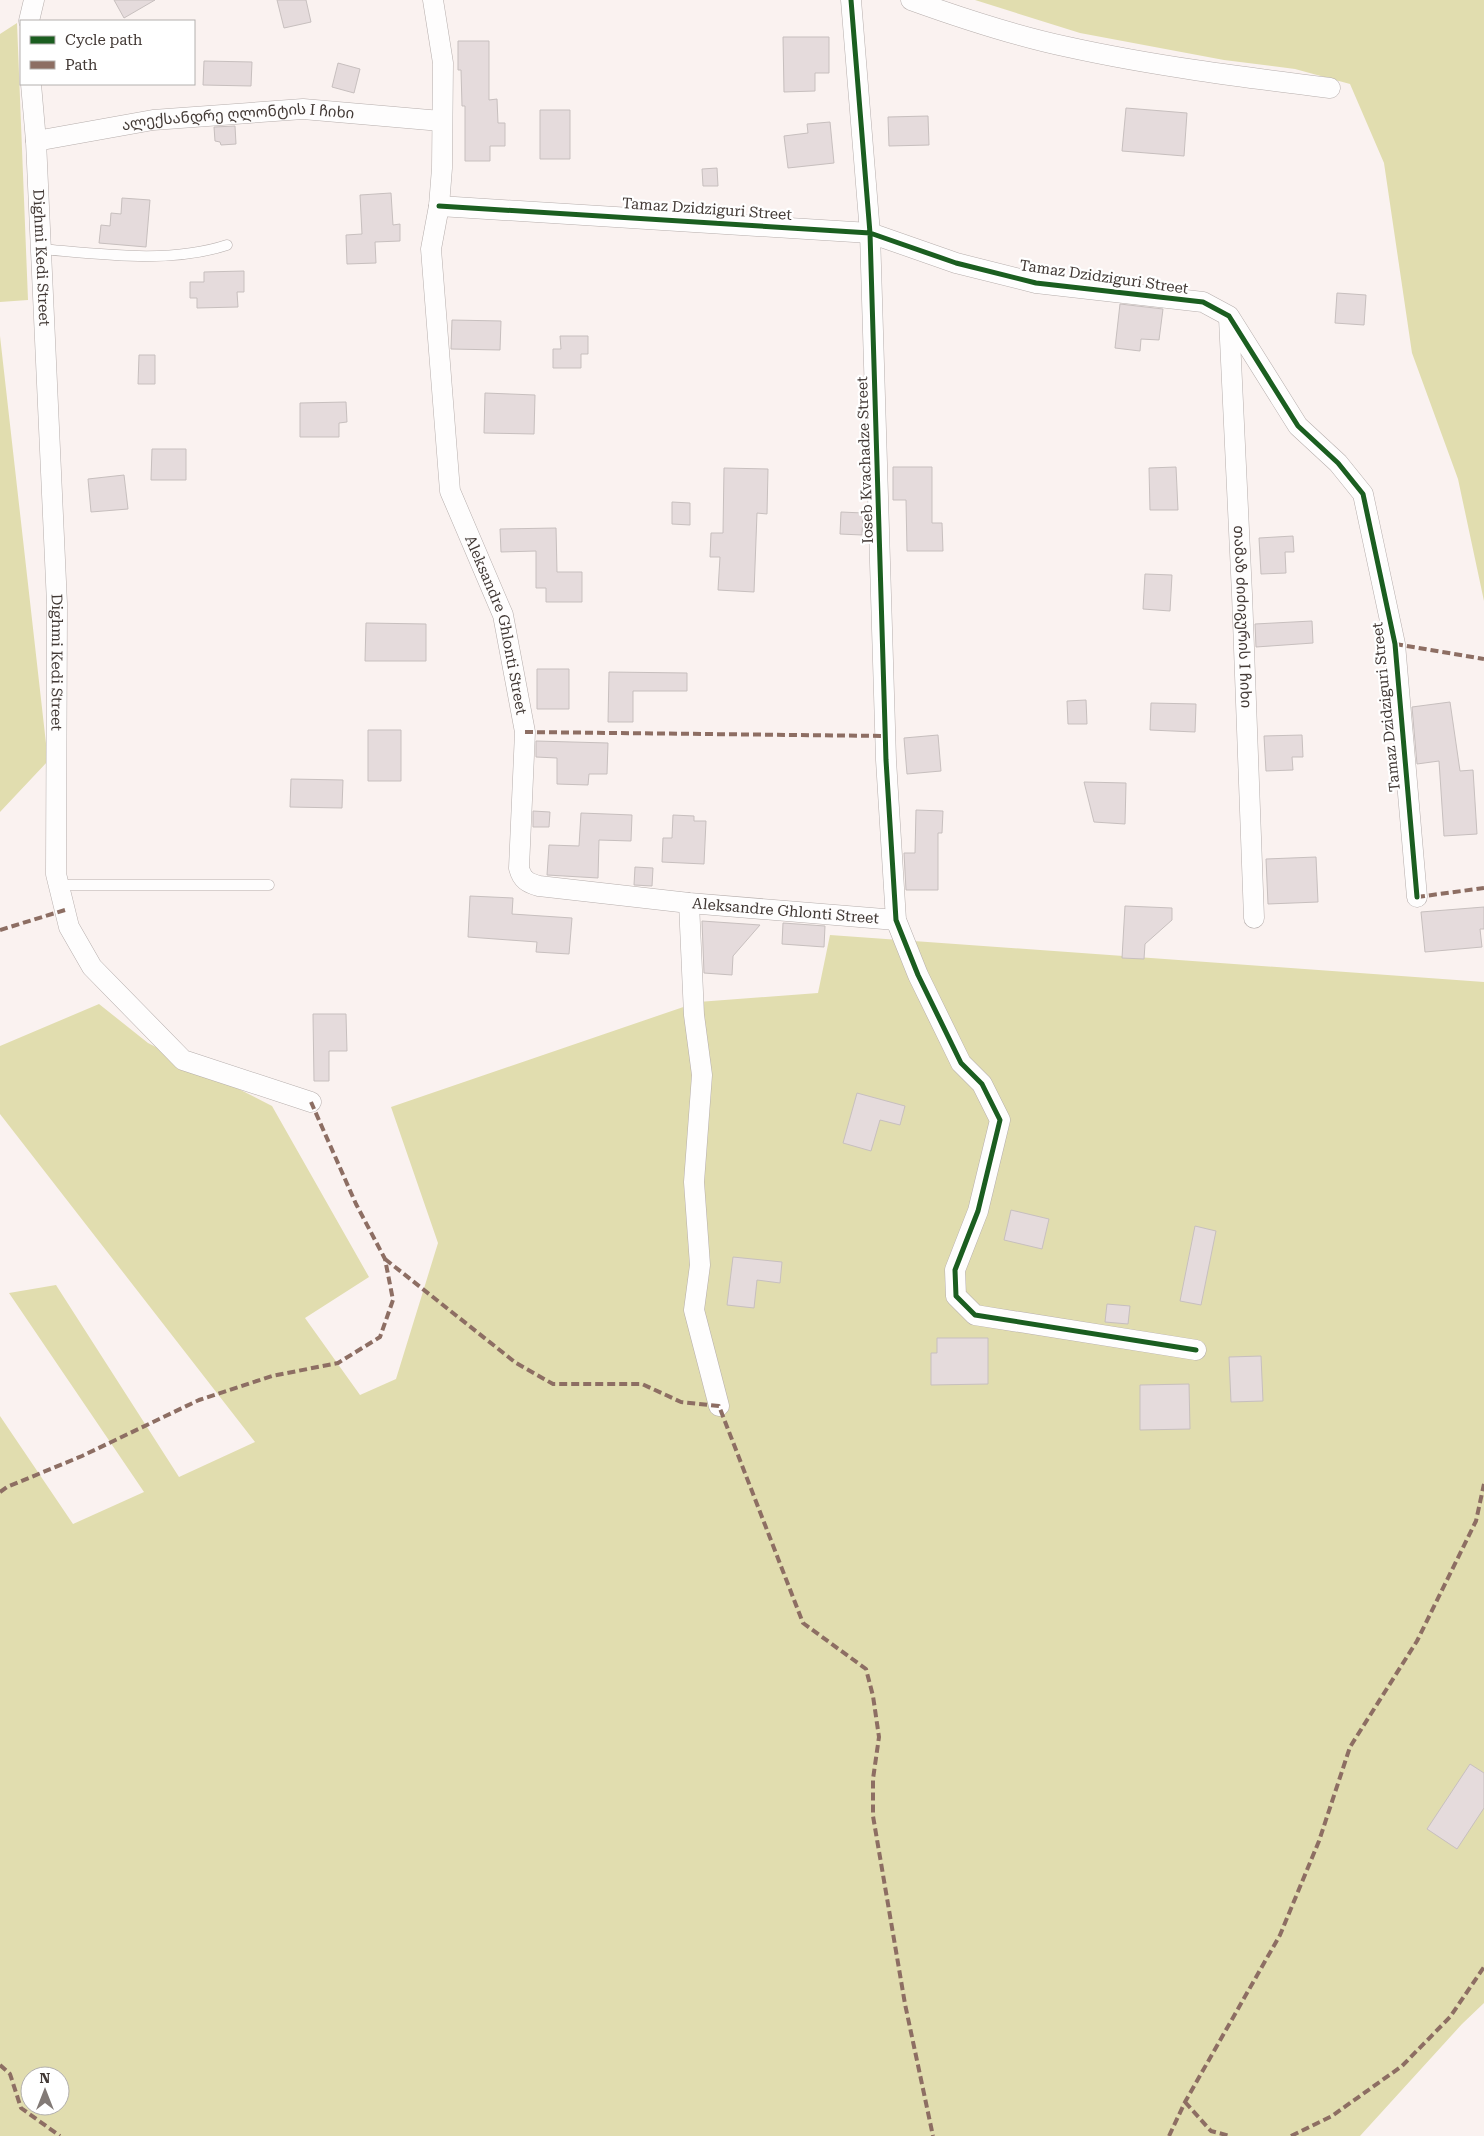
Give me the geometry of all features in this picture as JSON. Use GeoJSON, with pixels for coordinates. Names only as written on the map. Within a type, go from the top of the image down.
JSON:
{"type":"FeatureCollection","features":[{"type":"Feature","properties":{"kind":"street"},"geometry":{"type":"LineString","coordinates":[[29,20],[34,0]]}},
{"type":"Feature","properties":{"kind":"street","name":"Aleksandre Ghlonti Street"},"geometry":{"type":"LineString","coordinates":[[433,0],[443,63],[442,168],[439,206],[431,249],[450,491],[503,615],[525,732],[521,876],[528,883],[539,886],[689,902],[896,920]]}},
{"type":"Feature","properties":{"kind":"street","name":"Ioseb Kvachadze Street"},"geometry":{"type":"LineString","coordinates":[[851,0],[870,233],[886,760],[896,920],[918,975],[961,1063],[982,1084],[1000,1120],[978,1211],[955,1270],[956,1296],[975,1315],[1196,1350]]}},
{"type":"Feature","properties":{"kind":"street"},"geometry":{"type":"LineString","coordinates":[[911,0],[950,14],[1066,47],[1195,70],[1330,88]]}},
{"type":"Feature","properties":{"kind":"street","name":"Dighmi Kedi Street"},"geometry":{"type":"LineString","coordinates":[[31,85],[36,141],[57,604],[56,874],[69,927],[92,966],[183,1060],[311,1102]]}},
{"type":"Feature","properties":{"kind":"street","name":"ალექსანდრე ღლონტის I ჩიხი"},"geometry":{"type":"LineString","coordinates":[[36,141],[153,120],[303,109],[441,121]]}},
{"type":"Feature","properties":{"kind":"street","name":"Tamaz Dzidziguri Street"},"geometry":{"type":"LineString","coordinates":[[439,206],[870,233],[956,263],[1036,282],[1202,302],[1229,316],[1298,426],[1338,463],[1363,494],[1395,644],[1417,897]]}},
{"type":"Feature","properties":{"kind":"street","name":"თამაზ ძიძიგურის I ჩიხი"},"geometry":{"type":"LineString","coordinates":[[1229,316],[1243,603],[1254,918]]}},
{"type":"Feature","properties":{"kind":"street"},"geometry":{"type":"LineString","coordinates":[[689,902],[694,1015],[702,1074],[694,1182],[700,1265],[694,1310],[719,1406]]}},
{"type":"Feature","properties":{"kind":"lane"},"geometry":{"type":"LineString","coordinates":[[41,249],[110,255],[181,254],[205,252],[228,245]]}},
{"type":"Feature","properties":{"kind":"lane"},"geometry":{"type":"LineString","coordinates":[[58,885],[269,885]]}},
{"type":"Feature","properties":{"kind":"shaded area"},"geometry":{"type":"Polygon","coordinates":[[[975,0],[1484,0],[1484,601],[1458,479],[1412,353],[1384,163],[1350,84],[1295,69],[1224,60],[1080,33],[975,0]]]}},
{"type":"Feature","properties":{"kind":"shaded area"},"geometry":{"type":"Polygon","coordinates":[[[17,23],[28,300],[0,302],[0,34],[17,23]]]}},
{"type":"Feature","properties":{"kind":"shaded area"},"geometry":{"type":"Polygon","coordinates":[[[0,336],[48,761],[0,812],[0,336]]]}},
{"type":"Feature","properties":{"kind":"shaded area"},"geometry":{"type":"Polygon","coordinates":[[[830,935],[1484,982],[1484,2003],[1462,2024],[1360,2136],[0,2136],[0,1416],[73,1524],[144,1492],[9,1293],[56,1285],[179,1477],[255,1442],[0,1114],[0,1046],[99,1004],[148,1043],[272,1106],[369,1277],[305,1318],[360,1395],[396,1379],[438,1243],[391,1107],[698,1002],[818,993],[830,935]]]}},
{"type":"Feature","properties":{"kind":"building"},"geometry":{"type":"Polygon","coordinates":[[[114,0],[155,0],[124,18],[114,0]]]}},
{"type":"Feature","properties":{"kind":"building"},"geometry":{"type":"Polygon","coordinates":[[[277,0],[306,0],[311,22],[284,28],[277,0]]]}},
{"type":"Feature","properties":{"kind":"building"},"geometry":{"type":"Polygon","coordinates":[[[783,37],[829,37],[829,73],[815,73],[815,91],[784,92],[783,37]]]}},
{"type":"Feature","properties":{"kind":"building"},"geometry":{"type":"Polygon","coordinates":[[[458,41],[489,41],[489,100],[497,99],[498,123],[505,123],[505,146],[490,146],[490,161],[465,161],[465,106],[462,106],[461,70],[458,70],[458,41]]]}},
{"type":"Feature","properties":{"kind":"building"},"geometry":{"type":"Polygon","coordinates":[[[204,61],[252,62],[251,86],[203,85],[204,61]]]}},
{"type":"Feature","properties":{"kind":"building"},"geometry":{"type":"Polygon","coordinates":[[[338,63],[360,69],[354,93],[332,87],[338,63]]]}},
{"type":"Feature","properties":{"kind":"building"},"geometry":{"type":"Polygon","coordinates":[[[1126,108],[1187,113],[1184,156],[1122,151],[1126,108]]]}},
{"type":"Feature","properties":{"kind":"building"},"geometry":{"type":"Polygon","coordinates":[[[540,110],[570,110],[570,159],[540,159],[540,110]]]}},
{"type":"Feature","properties":{"kind":"building"},"geometry":{"type":"Polygon","coordinates":[[[928,116],[929,145],[889,146],[888,117],[928,116]]]}},
{"type":"Feature","properties":{"kind":"building"},"geometry":{"type":"Polygon","coordinates":[[[830,122],[834,163],[788,168],[784,136],[808,133],[807,124],[830,122]]]}},
{"type":"Feature","properties":{"kind":"building"},"geometry":{"type":"Polygon","coordinates":[[[235,126],[236,144],[221,145],[220,142],[215,141],[214,127],[235,126]]]}},
{"type":"Feature","properties":{"kind":"building"},"geometry":{"type":"Polygon","coordinates":[[[717,168],[718,186],[703,186],[702,169],[717,168]]]}},
{"type":"Feature","properties":{"kind":"building"},"geometry":{"type":"Polygon","coordinates":[[[391,193],[393,225],[400,224],[400,241],[375,242],[376,263],[347,264],[346,235],[362,234],[360,195],[391,193]]]}},
{"type":"Feature","properties":{"kind":"building"},"geometry":{"type":"Polygon","coordinates":[[[122,198],[150,200],[146,247],[99,243],[101,225],[110,226],[111,213],[121,214],[122,198]]]}},
{"type":"Feature","properties":{"kind":"building"},"geometry":{"type":"Polygon","coordinates":[[[244,271],[244,292],[237,292],[238,307],[197,308],[197,298],[190,298],[190,282],[204,282],[204,272],[244,271]]]}},
{"type":"Feature","properties":{"kind":"building"},"geometry":{"type":"Polygon","coordinates":[[[1337,293],[1366,295],[1364,325],[1335,323],[1337,293]]]}},
{"type":"Feature","properties":{"kind":"building"},"geometry":{"type":"Polygon","coordinates":[[[1120,304],[1163,309],[1159,340],[1141,339],[1140,351],[1115,348],[1120,304]]]}},
{"type":"Feature","properties":{"kind":"building"},"geometry":{"type":"Polygon","coordinates":[[[452,320],[501,321],[500,350],[451,349],[452,320]]]}},
{"type":"Feature","properties":{"kind":"building"},"geometry":{"type":"Polygon","coordinates":[[[560,336],[588,336],[588,354],[581,354],[581,368],[553,368],[553,349],[561,349],[560,336]]]}},
{"type":"Feature","properties":{"kind":"building"},"geometry":{"type":"Polygon","coordinates":[[[139,355],[155,355],[155,384],[138,384],[139,355]]]}},
{"type":"Feature","properties":{"kind":"building"},"geometry":{"type":"Polygon","coordinates":[[[485,393],[535,395],[534,434],[484,433],[485,393]]]}},
{"type":"Feature","properties":{"kind":"building"},"geometry":{"type":"Polygon","coordinates":[[[346,402],[347,422],[339,423],[339,437],[300,437],[300,403],[346,402]]]}},
{"type":"Feature","properties":{"kind":"building"},"geometry":{"type":"Polygon","coordinates":[[[152,449],[186,449],[186,480],[151,480],[152,449]]]}},
{"type":"Feature","properties":{"kind":"building"},"geometry":{"type":"Polygon","coordinates":[[[893,467],[932,467],[932,523],[942,523],[943,551],[907,551],[906,500],[893,500],[893,467]]]}},
{"type":"Feature","properties":{"kind":"building"},"geometry":{"type":"Polygon","coordinates":[[[1176,467],[1178,510],[1150,510],[1149,468],[1176,467]]]}},
{"type":"Feature","properties":{"kind":"building"},"geometry":{"type":"Polygon","coordinates":[[[724,468],[768,469],[767,514],[757,513],[754,592],[718,590],[720,557],[710,557],[711,533],[723,533],[724,468]]]}},
{"type":"Feature","properties":{"kind":"building"},"geometry":{"type":"Polygon","coordinates":[[[124,475],[128,509],[91,512],[88,479],[124,475]]]}},
{"type":"Feature","properties":{"kind":"building"},"geometry":{"type":"Polygon","coordinates":[[[672,502],[690,503],[690,525],[672,524],[672,502]]]}},
{"type":"Feature","properties":{"kind":"building"},"geometry":{"type":"Polygon","coordinates":[[[841,512],[863,513],[862,535],[840,534],[841,512]]]}},
{"type":"Feature","properties":{"kind":"building"},"geometry":{"type":"Polygon","coordinates":[[[556,528],[557,572],[582,572],[582,602],[546,602],[546,588],[536,588],[536,551],[501,552],[500,529],[556,528]]]}},
{"type":"Feature","properties":{"kind":"building"},"geometry":{"type":"Polygon","coordinates":[[[1293,536],[1294,552],[1285,552],[1286,573],[1261,574],[1259,538],[1293,536]]]}},
{"type":"Feature","properties":{"kind":"building"},"geometry":{"type":"Polygon","coordinates":[[[1145,574],[1172,575],[1170,611],[1143,609],[1145,574]]]}},
{"type":"Feature","properties":{"kind":"building"},"geometry":{"type":"Polygon","coordinates":[[[1312,621],[1313,643],[1256,647],[1255,624],[1312,621]]]}},
{"type":"Feature","properties":{"kind":"building"},"geometry":{"type":"Polygon","coordinates":[[[366,623],[426,624],[426,661],[365,661],[366,623]]]}},
{"type":"Feature","properties":{"kind":"building"},"geometry":{"type":"Polygon","coordinates":[[[537,669],[569,669],[569,709],[537,709],[537,669]]]}},
{"type":"Feature","properties":{"kind":"building"},"geometry":{"type":"Polygon","coordinates":[[[609,672],[687,673],[687,691],[633,691],[633,722],[608,722],[609,672]]]}},
{"type":"Feature","properties":{"kind":"building"},"geometry":{"type":"Polygon","coordinates":[[[1086,700],[1087,724],[1068,724],[1067,701],[1086,700]]]}},
{"type":"Feature","properties":{"kind":"building"},"geometry":{"type":"Polygon","coordinates":[[[1450,702],[1460,771],[1473,770],[1477,834],[1444,836],[1439,761],[1417,764],[1412,707],[1450,702]]]}},
{"type":"Feature","properties":{"kind":"building"},"geometry":{"type":"Polygon","coordinates":[[[1151,703],[1196,704],[1195,732],[1150,730],[1151,703]]]}},
{"type":"Feature","properties":{"kind":"building"},"geometry":{"type":"Polygon","coordinates":[[[368,730],[401,730],[401,781],[368,781],[368,730]]]}},
{"type":"Feature","properties":{"kind":"building"},"geometry":{"type":"Polygon","coordinates":[[[938,735],[941,771],[907,774],[904,738],[938,735]]]}},
{"type":"Feature","properties":{"kind":"building"},"geometry":{"type":"Polygon","coordinates":[[[1302,735],[1303,757],[1292,757],[1293,770],[1266,771],[1264,736],[1302,735]]]}},
{"type":"Feature","properties":{"kind":"building"},"geometry":{"type":"Polygon","coordinates":[[[536,741],[608,743],[607,774],[589,774],[588,785],[557,784],[557,758],[536,757],[536,741]]]}},
{"type":"Feature","properties":{"kind":"building"},"geometry":{"type":"Polygon","coordinates":[[[291,779],[343,780],[342,808],[290,807],[291,779]]]}},
{"type":"Feature","properties":{"kind":"building"},"geometry":{"type":"Polygon","coordinates":[[[1084,782],[1126,783],[1125,824],[1094,822],[1084,782]]]}},
{"type":"Feature","properties":{"kind":"building"},"geometry":{"type":"Polygon","coordinates":[[[916,810],[943,811],[942,833],[938,833],[938,890],[906,890],[904,853],[915,853],[916,810]]]}},
{"type":"Feature","properties":{"kind":"building"},"geometry":{"type":"Polygon","coordinates":[[[533,811],[550,812],[549,827],[533,827],[533,811]]]}},
{"type":"Feature","properties":{"kind":"building"},"geometry":{"type":"Polygon","coordinates":[[[581,813],[632,815],[631,841],[599,840],[598,878],[547,875],[549,845],[579,846],[581,813]]]}},
{"type":"Feature","properties":{"kind":"building"},"geometry":{"type":"Polygon","coordinates":[[[673,815],[694,816],[694,821],[706,821],[704,864],[662,862],[663,838],[672,838],[673,815]]]}},
{"type":"Feature","properties":{"kind":"building"},"geometry":{"type":"Polygon","coordinates":[[[1316,857],[1318,902],[1268,904],[1266,859],[1316,857]]]}},
{"type":"Feature","properties":{"kind":"building"},"geometry":{"type":"Polygon","coordinates":[[[635,867],[653,868],[652,886],[634,885],[635,867]]]}},
{"type":"Feature","properties":{"kind":"building"},"geometry":{"type":"Polygon","coordinates":[[[470,896],[513,898],[512,914],[572,918],[569,954],[536,952],[537,942],[468,937],[470,896]]]}},
{"type":"Feature","properties":{"kind":"building"},"geometry":{"type":"Polygon","coordinates":[[[1125,906],[1172,908],[1172,920],[1145,944],[1144,959],[1122,958],[1125,906]]]}},
{"type":"Feature","properties":{"kind":"building"},"geometry":{"type":"Polygon","coordinates":[[[1484,907],[1484,929],[1480,929],[1482,947],[1425,952],[1421,912],[1484,907]]]}},
{"type":"Feature","properties":{"kind":"building"},"geometry":{"type":"Polygon","coordinates":[[[702,921],[760,925],[733,956],[732,975],[704,973],[702,921]]]}},
{"type":"Feature","properties":{"kind":"building"},"geometry":{"type":"Polygon","coordinates":[[[783,923],[825,926],[824,947],[782,944],[783,923]]]}},
{"type":"Feature","properties":{"kind":"building"},"geometry":{"type":"Polygon","coordinates":[[[313,1014],[346,1014],[347,1051],[329,1051],[329,1081],[314,1081],[313,1014]]]}},
{"type":"Feature","properties":{"kind":"building"},"geometry":{"type":"Polygon","coordinates":[[[857,1093],[905,1106],[900,1125],[880,1120],[871,1151],[843,1143],[857,1093]]]}},
{"type":"Feature","properties":{"kind":"building"},"geometry":{"type":"Polygon","coordinates":[[[1011,1210],[1049,1219],[1042,1249],[1004,1240],[1011,1210]]]}},
{"type":"Feature","properties":{"kind":"building"},"geometry":{"type":"Polygon","coordinates":[[[1195,1226],[1216,1231],[1201,1305],[1180,1301],[1195,1226]]]}},
{"type":"Feature","properties":{"kind":"building"},"geometry":{"type":"Polygon","coordinates":[[[733,1257],[782,1262],[780,1283],[757,1280],[754,1308],[727,1305],[733,1257]]]}},
{"type":"Feature","properties":{"kind":"building"},"geometry":{"type":"Polygon","coordinates":[[[1107,1304],[1130,1306],[1128,1324],[1105,1322],[1107,1304]]]}},
{"type":"Feature","properties":{"kind":"building"},"geometry":{"type":"Polygon","coordinates":[[[937,1338],[988,1338],[988,1384],[931,1385],[931,1353],[937,1353],[937,1338]]]}},
{"type":"Feature","properties":{"kind":"building"},"geometry":{"type":"Polygon","coordinates":[[[1261,1356],[1263,1401],[1231,1402],[1229,1357],[1261,1356]]]}},
{"type":"Feature","properties":{"kind":"building"},"geometry":{"type":"Polygon","coordinates":[[[1189,1384],[1190,1429],[1140,1430],[1140,1385],[1189,1384]]]}},
{"type":"Feature","properties":{"kind":"building"},"geometry":{"type":"Polygon","coordinates":[[[1470,1764],[1484,1773],[1484,1808],[1457,1849],[1427,1829],[1470,1764]]]}},
{"type":"Feature","properties":{"kind":"marked path"},"geometry":{"type":"LineString","coordinates":[[1395,644],[1484,659]]}},
{"type":"Feature","properties":{"kind":"marked path"},"geometry":{"type":"LineString","coordinates":[[525,732],[885,736]]}},
{"type":"Feature","properties":{"kind":"marked path"},"geometry":{"type":"LineString","coordinates":[[1417,897],[1484,888]]}},
{"type":"Feature","properties":{"kind":"marked path"},"geometry":{"type":"LineString","coordinates":[[0,930],[65,910]]}},
{"type":"Feature","properties":{"kind":"marked path"},"geometry":{"type":"LineString","coordinates":[[0,1492],[7,1487],[82,1456],[199,1400],[272,1376],[338,1363],[380,1337],[393,1300],[385,1259],[356,1204],[311,1102]]}},
{"type":"Feature","properties":{"kind":"marked path"},"geometry":{"type":"LineString","coordinates":[[385,1259],[516,1363],[553,1384],[642,1384],[681,1402],[719,1406],[803,1623],[866,1669],[873,1696],[879,1737],[873,1779],[873,1816],[905,2004],[933,2136]]}},
{"type":"Feature","properties":{"kind":"marked path"},"geometry":{"type":"LineString","coordinates":[[1169,2136],[1185,2102],[1280,1935],[1319,1841],[1350,1747],[1417,1641],[1476,1521],[1484,1484]]}},
{"type":"Feature","properties":{"kind":"marked path"},"geometry":{"type":"LineString","coordinates":[[1291,2136],[1332,2116],[1402,2066],[1450,2017],[1484,1967]]}},
{"type":"Feature","properties":{"kind":"marked path"},"geometry":{"type":"LineString","coordinates":[[0,2065],[10,2074],[21,2108],[60,2136]]}},
{"type":"Feature","properties":{"kind":"marked path"},"geometry":{"type":"LineString","coordinates":[[1185,2102],[1211,2131],[1230,2136]]}},
{"type":"Feature","properties":{"kind":"cycle path"},"geometry":{"type":"LineString","coordinates":[[851,0],[870,233],[886,760],[896,920],[918,975],[961,1063],[982,1084],[1000,1120],[978,1211],[955,1270],[956,1296],[975,1315],[1196,1350]]}},
{"type":"Feature","properties":{"kind":"cycle path"},"geometry":{"type":"LineString","coordinates":[[439,206],[870,233],[956,263],[1036,283],[1203,302],[1229,316],[1298,426],[1338,463],[1363,494],[1395,644],[1417,897]]}}]}
